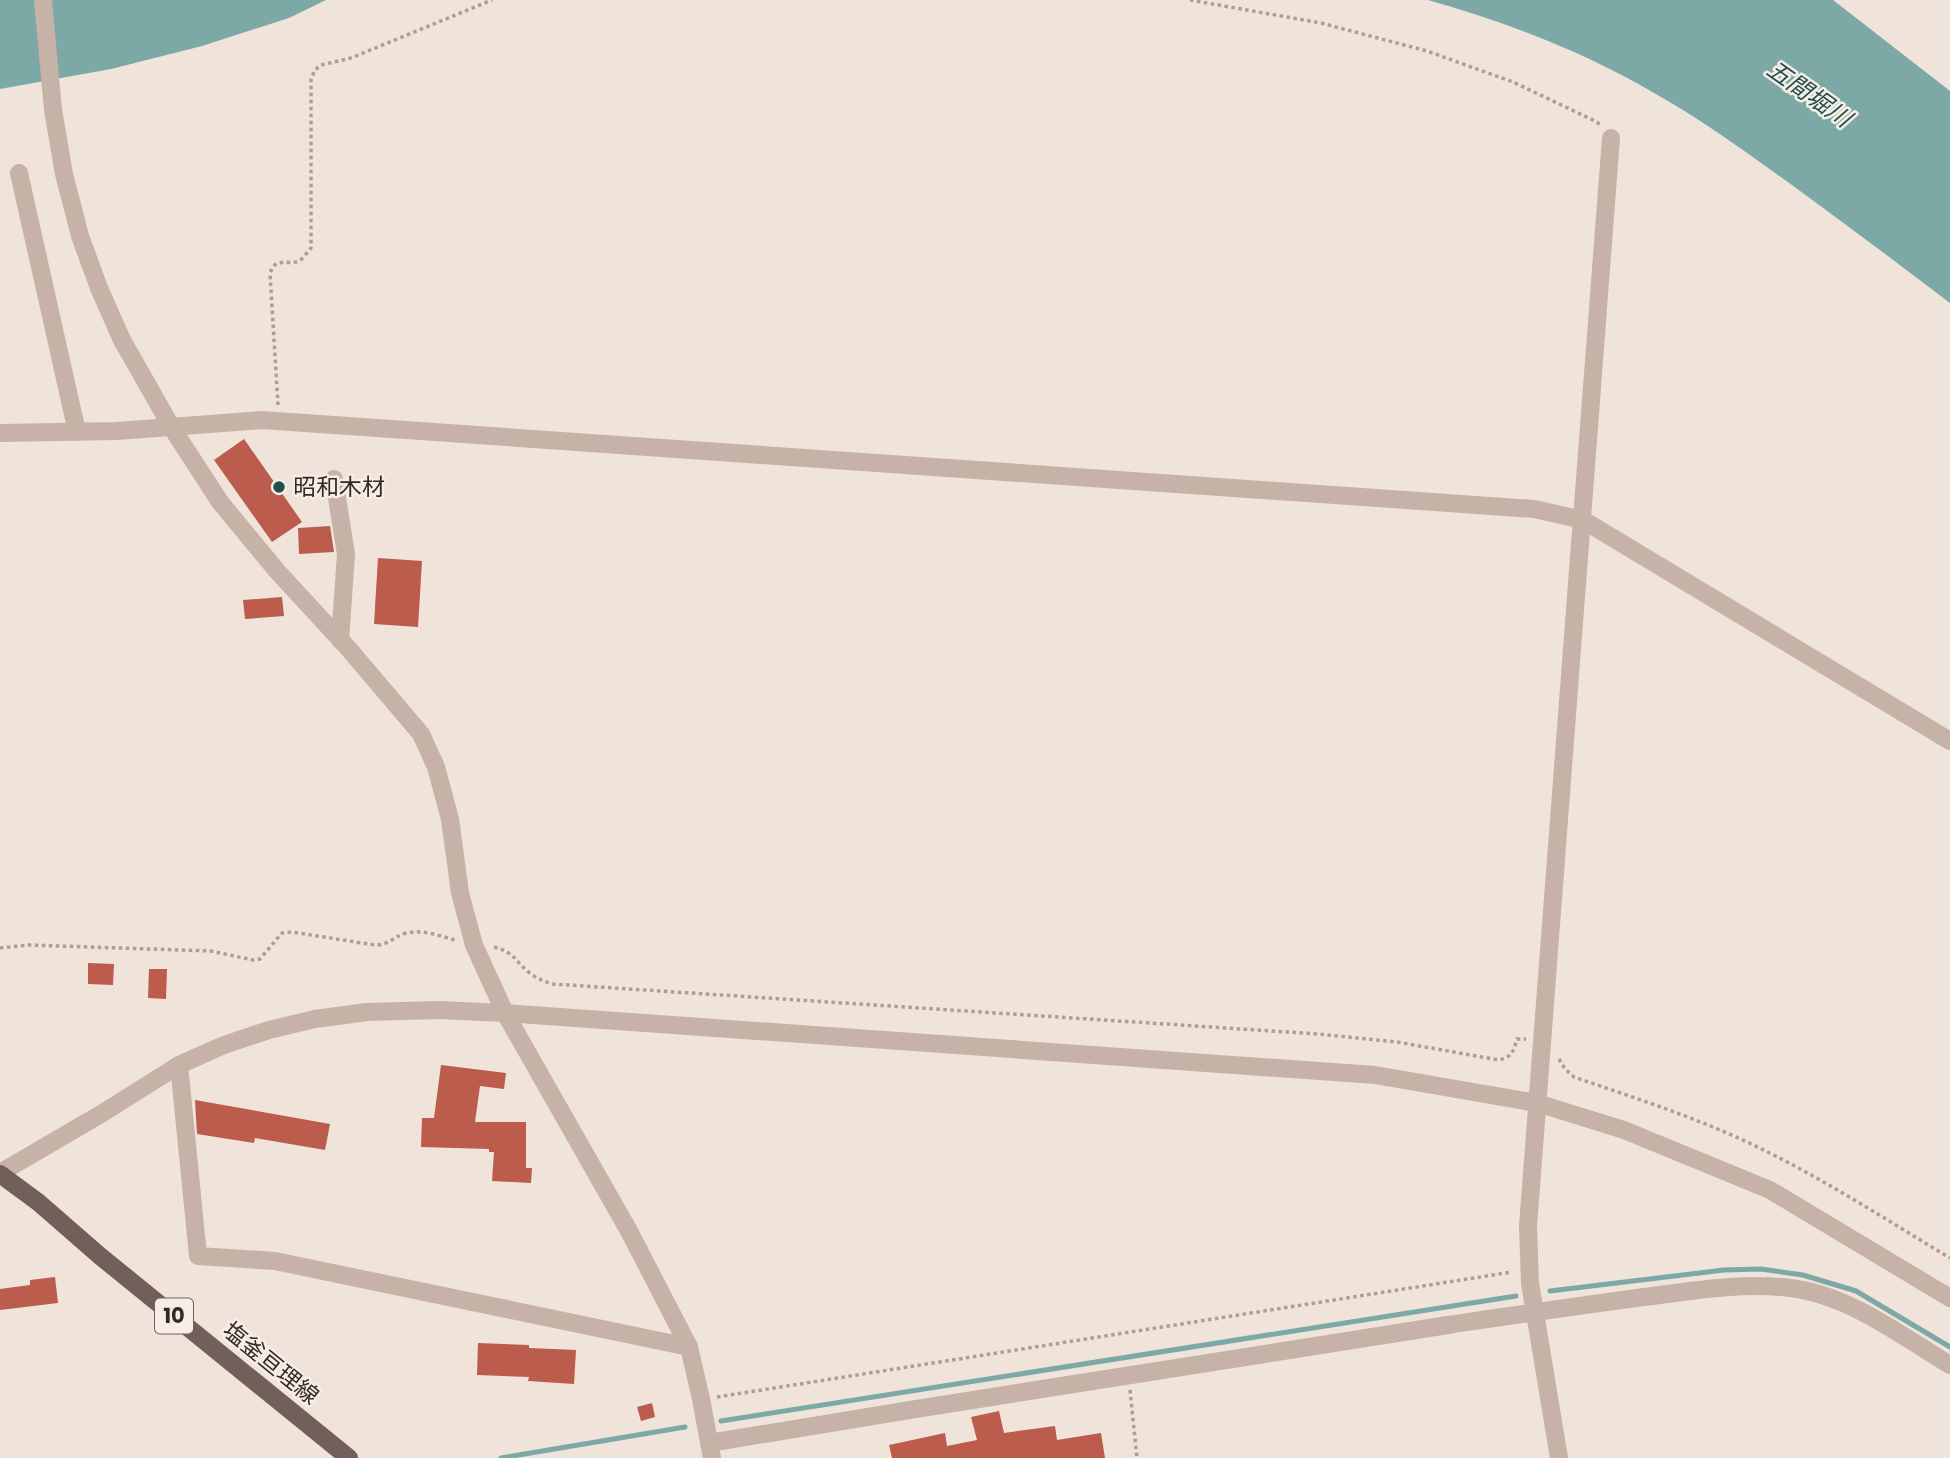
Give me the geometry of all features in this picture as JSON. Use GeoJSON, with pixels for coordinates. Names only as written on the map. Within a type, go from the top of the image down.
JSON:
{"type":"FeatureCollection","features":[{"type":"Feature","properties":{"kind":"main road","name":"塩釜亘理線"},"geometry":{"type":"LineString","coordinates":[[0,1173],[349,1458]]}},
{"type":"Feature","properties":{"kind":"street"},"geometry":{"type":"LineString","coordinates":[[43,0],[52,110],[64,174],[80,236],[122,340],[172,428],[220,502],[277,571],[392,698],[421,734],[436,767],[450,819],[460,893],[474,945],[505,1013],[629,1231],[689,1347],[710,1451],[1129,1374],[1535,1312],[1745,1285],[1793,1288],[1840,1301],[1950,1365]]}},
{"type":"Feature","properties":{"kind":"street"},"geometry":{"type":"LineString","coordinates":[[1559,1458],[1530,1283],[1528,1227],[1611,138]]}},
{"type":"Feature","properties":{"kind":"street"},"geometry":{"type":"LineString","coordinates":[[19,173],[77,432]]}},
{"type":"Feature","properties":{"kind":"street"},"geometry":{"type":"LineString","coordinates":[[0,433],[172,428],[262,420],[1534,509],[1583,520],[1950,741]]}},
{"type":"Feature","properties":{"kind":"street"},"geometry":{"type":"LineString","coordinates":[[334,479],[346,554],[340,640]]}},
{"type":"Feature","properties":{"kind":"street"},"geometry":{"type":"LineString","coordinates":[[0,1173],[179,1065],[224,1045],[269,1030],[315,1019],[367,1012],[439,1010],[505,1013],[1375,1076],[1537,1104],[1624,1130],[1770,1190],[1950,1298]]}},
{"type":"Feature","properties":{"kind":"street"},"geometry":{"type":"LineString","coordinates":[[179,1065],[198,1256],[275,1261],[689,1347]]}},
{"type":"Feature","properties":{"kind":"path"},"geometry":{"type":"LineString","coordinates":[[279,421],[270,274],[277,263],[298,261],[311,248],[311,79],[315,71],[321,65],[351,58],[492,0]]}},
{"type":"Feature","properties":{"kind":"path"},"geometry":{"type":"LineString","coordinates":[[1190,0],[1321,23],[1427,51],[1513,82],[1597,122],[1611,138]]}},
{"type":"Feature","properties":{"kind":"path"},"geometry":{"type":"LineString","coordinates":[[0,948],[28,945],[211,951],[253,960],[260,959],[282,933],[292,932],[385,945],[400,935],[423,932],[502,949],[512,954],[529,973],[553,984],[1318,1034],[1397,1042],[1499,1060],[1507,1058],[1513,1051],[1517,1039],[1556,1040],[1559,1060],[1574,1077],[1722,1131],[1796,1167],[1950,1258]]}},
{"type":"Feature","properties":{"kind":"path"},"geometry":{"type":"LineString","coordinates":[[701,1399],[1529,1269]]}},
{"type":"Feature","properties":{"kind":"path"},"geometry":{"type":"LineString","coordinates":[[1129,1374],[1137,1458]]}},
{"type":"Feature","properties":{"kind":"water"},"geometry":{"type":"Polygon","coordinates":[[[0,0],[326,0],[289,18],[202,46],[111,69],[0,89],[0,0]]]}},
{"type":"Feature","properties":{"kind":"water","name":"五間堀川"},"geometry":{"type":"Polygon","coordinates":[[[1428,0],[1833,0],[1950,91],[1950,303],[1779,176],[1673,104],[1572,51],[1515,28],[1428,0]]]}},
{"type":"Feature","properties":{"kind":"building"},"geometry":{"type":"Polygon","coordinates":[[[244,439],[302,522],[272,542],[214,460],[244,439]]]}},
{"type":"Feature","properties":{"kind":"building"},"geometry":{"type":"Polygon","coordinates":[[[330,526],[334,552],[299,554],[298,528],[330,526]]]}},
{"type":"Feature","properties":{"kind":"building"},"geometry":{"type":"Polygon","coordinates":[[[378,558],[422,561],[418,627],[374,624],[378,558]]]}},
{"type":"Feature","properties":{"kind":"building"},"geometry":{"type":"Polygon","coordinates":[[[282,597],[284,616],[245,619],[243,600],[282,597]]]}},
{"type":"Feature","properties":{"kind":"building"},"geometry":{"type":"Polygon","coordinates":[[[88,963],[114,964],[113,985],[88,984],[88,963]]]}},
{"type":"Feature","properties":{"kind":"building"},"geometry":{"type":"Polygon","coordinates":[[[149,969],[167,969],[166,999],[148,998],[149,969]]]}},
{"type":"Feature","properties":{"kind":"building"},"geometry":{"type":"Polygon","coordinates":[[[441,1065],[506,1073],[504,1089],[480,1086],[475,1122],[526,1122],[526,1168],[532,1168],[531,1183],[492,1181],[494,1152],[489,1152],[489,1149],[421,1147],[422,1118],[434,1118],[441,1065]]]}},
{"type":"Feature","properties":{"kind":"building"},"geometry":{"type":"Polygon","coordinates":[[[195,1100],[330,1124],[325,1150],[255,1138],[254,1143],[197,1134],[195,1100]]]}},
{"type":"Feature","properties":{"kind":"building"},"geometry":{"type":"Polygon","coordinates":[[[55,1277],[58,1303],[0,1310],[0,1289],[30,1285],[30,1280],[55,1277]]]}},
{"type":"Feature","properties":{"kind":"building"},"geometry":{"type":"Polygon","coordinates":[[[478,1343],[576,1350],[574,1384],[528,1381],[529,1377],[477,1375],[478,1343]]]}},
{"type":"Feature","properties":{"kind":"building"},"geometry":{"type":"Polygon","coordinates":[[[652,1403],[655,1417],[641,1421],[637,1407],[652,1403]]]}},
{"type":"Feature","properties":{"kind":"building"},"geometry":{"type":"Polygon","coordinates":[[[999,1411],[1004,1433],[1055,1426],[1057,1440],[1101,1433],[1105,1458],[892,1458],[889,1445],[945,1433],[947,1446],[977,1440],[971,1417],[999,1411]]]}},
{"type":"Feature","properties":{"kind":"waterway"},"geometry":{"type":"LineString","coordinates":[[1550,1291],[1724,1270],[1761,1269],[1803,1275],[1856,1291],[1950,1347]]}},
{"type":"Feature","properties":{"kind":"waterway"},"geometry":{"type":"LineString","coordinates":[[721,1421],[1516,1296]]}},
{"type":"Feature","properties":{"kind":"waterway"},"geometry":{"type":"LineString","coordinates":[[501,1458],[685,1427]]}},
{"type":"Feature","properties":{"kind":"place","name":"昭和木材"},"geometry":{"type":"Point","coordinates":[279,487]}}]}
